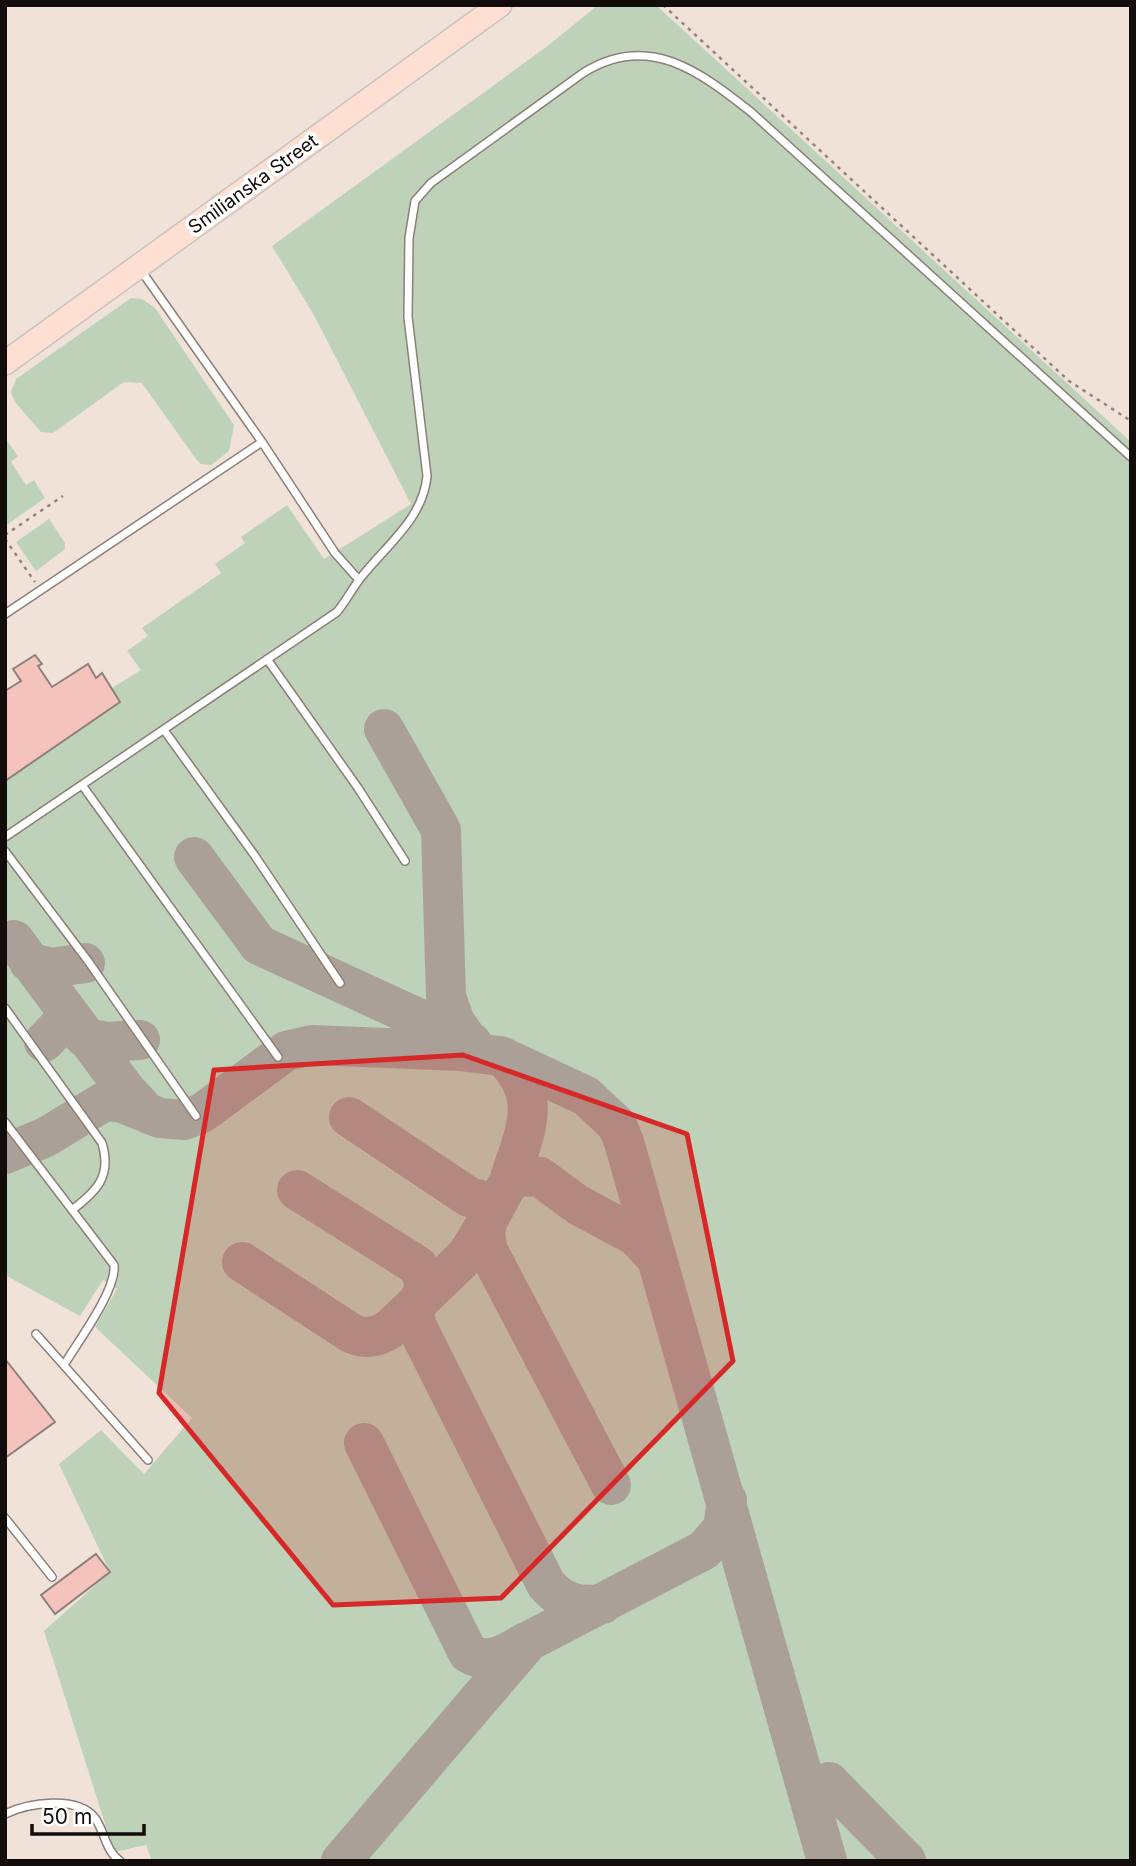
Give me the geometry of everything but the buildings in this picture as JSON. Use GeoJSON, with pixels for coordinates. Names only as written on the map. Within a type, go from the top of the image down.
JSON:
{"type":"FeatureCollection","features":[{"type":"Feature","properties":{"kind":"main road","name":"Smilianska Street"},"geometry":{"type":"LineString","coordinates":[[5,363],[500,5]]}},
{"type":"Feature","properties":{"kind":"lane"},"geometry":{"type":"LineString","coordinates":[[5,837],[337,612],[359,580],[414,516],[426,485],[408,317],[409,227],[415,201],[431,183],[583,73],[608,60],[628,55],[647,55],[682,65],[701,75],[751,112],[1131,457]]}},
{"type":"Feature","properties":{"kind":"lane"},"geometry":{"type":"LineString","coordinates":[[138,267],[262,442],[335,553],[359,580]]}},
{"type":"Feature","properties":{"kind":"lane"},"geometry":{"type":"LineString","coordinates":[[5,614],[262,442]]}},
{"type":"Feature","properties":{"kind":"lane"},"geometry":{"type":"LineString","coordinates":[[267,659],[358,788],[405,861]]}},
{"type":"Feature","properties":{"kind":"lane"},"geometry":{"type":"LineString","coordinates":[[164,730],[256,856],[340,983]]}},
{"type":"Feature","properties":{"kind":"lane"},"geometry":{"type":"LineString","coordinates":[[82,785],[278,1057]]}},
{"type":"Feature","properties":{"kind":"lane"},"geometry":{"type":"LineString","coordinates":[[5,851],[88,961],[196,1116]]}},
{"type":"Feature","properties":{"kind":"lane"},"geometry":{"type":"LineString","coordinates":[[5,1009],[102,1143],[107,1160],[105,1174],[89,1197],[72,1210]]}},
{"type":"Feature","properties":{"kind":"lane"},"geometry":{"type":"LineString","coordinates":[[5,1122],[109,1256],[114,1272],[98,1308],[64,1365]]}},
{"type":"Feature","properties":{"kind":"lane"},"geometry":{"type":"LineString","coordinates":[[36,1334],[148,1460]]}},
{"type":"Feature","properties":{"kind":"lane"},"geometry":{"type":"LineString","coordinates":[[5,1518],[52,1577]]}},
{"type":"Feature","properties":{"kind":"lane"},"geometry":{"type":"LineString","coordinates":[[5,1814],[37,1805],[79,1807],[95,1819],[108,1848],[120,1861]]}},
{"type":"Feature","properties":{"kind":"path"},"geometry":{"type":"LineString","coordinates":[[663,5],[1069,381],[1131,421]]}},
{"type":"Feature","properties":{"kind":"path"},"geometry":{"type":"LineString","coordinates":[[41,590],[5,537],[64,496]]}},
{"type":"Feature","properties":{"kind":"highlighted area"},"geometry":{"type":"Polygon","coordinates":[[[463,1055],[687,1134],[733,1361],[501,1598],[333,1605],[159,1393],[214,1070],[463,1055]]]}},
{"type":"Feature","properties":{"kind":"green space"},"geometry":{"type":"Polygon","coordinates":[[[598,5],[656,5],[1131,442],[1131,1861],[152,1861],[146,1845],[114,1852],[44,1631],[110,1572],[59,1464],[101,1430],[144,1474],[192,1418],[95,1327],[117,1289],[103,1280],[80,1316],[5,1275],[5,781],[120,702],[112,688],[141,670],[127,651],[148,636],[142,628],[221,573],[215,564],[245,543],[241,537],[287,505],[324,559],[411,504],[315,317],[272,246],[545,48],[598,5]]]}},
{"type":"Feature","properties":{"kind":"green space"},"geometry":{"type":"Polygon","coordinates":[[[131,298],[142,299],[155,308],[234,425],[229,451],[211,465],[201,464],[196,459],[142,383],[124,382],[53,433],[41,432],[15,402],[11,392],[16,379],[131,298]]]}},
{"type":"Feature","properties":{"kind":"green space"},"geometry":{"type":"Polygon","coordinates":[[[5,438],[18,456],[11,462],[26,485],[34,480],[45,498],[8,524],[5,523],[5,438]]]}},
{"type":"Feature","properties":{"kind":"green space"},"geometry":{"type":"Polygon","coordinates":[[[49,519],[65,543],[65,549],[36,571],[16,542],[49,519]]]}},
{"type":"Feature","properties":{"kind":"taxiway"},"geometry":{"type":"LineString","coordinates":[[384,729],[441,830],[446,997],[455,1022],[469,1042]]}},
{"type":"Feature","properties":{"kind":"taxiway"},"geometry":{"type":"LineString","coordinates":[[194,857],[259,945],[472,1043]]}},
{"type":"Feature","properties":{"kind":"taxiway"},"geometry":{"type":"LineString","coordinates":[[14,940],[125,1089],[147,1113],[160,1118],[184,1120],[202,1113],[286,1051],[312,1045],[460,1051],[500,1056],[586,1096],[617,1125],[827,1861]]}},
{"type":"Feature","properties":{"kind":"taxiway"},"geometry":{"type":"LineString","coordinates":[[29,962],[51,968],[85,963]]}},
{"type":"Feature","properties":{"kind":"taxiway"},"geometry":{"type":"LineString","coordinates":[[44,1042],[60,1025],[65,1011]]}},
{"type":"Feature","properties":{"kind":"taxiway"},"geometry":{"type":"LineString","coordinates":[[84,1037],[106,1042],[140,1040]]}},
{"type":"Feature","properties":{"kind":"taxiway"},"geometry":{"type":"LineString","coordinates":[[503,1057],[524,1086],[528,1115],[510,1178]]}},
{"type":"Feature","properties":{"kind":"taxiway"},"geometry":{"type":"LineString","coordinates":[[5,1154],[46,1137],[105,1101],[122,1103],[147,1113]]}},
{"type":"Feature","properties":{"kind":"taxiway"},"geometry":{"type":"LineString","coordinates":[[349,1117],[469,1197],[488,1202],[498,1198]]}},
{"type":"Feature","properties":{"kind":"taxiway"},"geometry":{"type":"LineString","coordinates":[[488,1220],[512,1176],[540,1177],[578,1205],[636,1236],[657,1259]]}},
{"type":"Feature","properties":{"kind":"taxiway"},"geometry":{"type":"LineString","coordinates":[[297,1190],[418,1266],[424,1279],[423,1296]]}},
{"type":"Feature","properties":{"kind":"taxiway"},"geometry":{"type":"LineString","coordinates":[[242,1262],[351,1333],[371,1337],[390,1329],[467,1255],[488,1220],[485,1231],[487,1249],[611,1485]]}},
{"type":"Feature","properties":{"kind":"taxiway"},"geometry":{"type":"LineString","coordinates":[[418,1301],[414,1313],[417,1327],[546,1584],[558,1596],[571,1602],[603,1604]]}},
{"type":"Feature","properties":{"kind":"taxiway"},"geometry":{"type":"LineString","coordinates":[[364,1443],[468,1653],[476,1657],[491,1658],[505,1654],[526,1642]]}},
{"type":"Feature","properties":{"kind":"taxiway"},"geometry":{"type":"LineString","coordinates":[[341,1861],[529,1641],[704,1550],[723,1528],[727,1500]]}},
{"type":"Feature","properties":{"kind":"taxiway"},"geometry":{"type":"LineString","coordinates":[[829,1782],[906,1861]]}}]}
